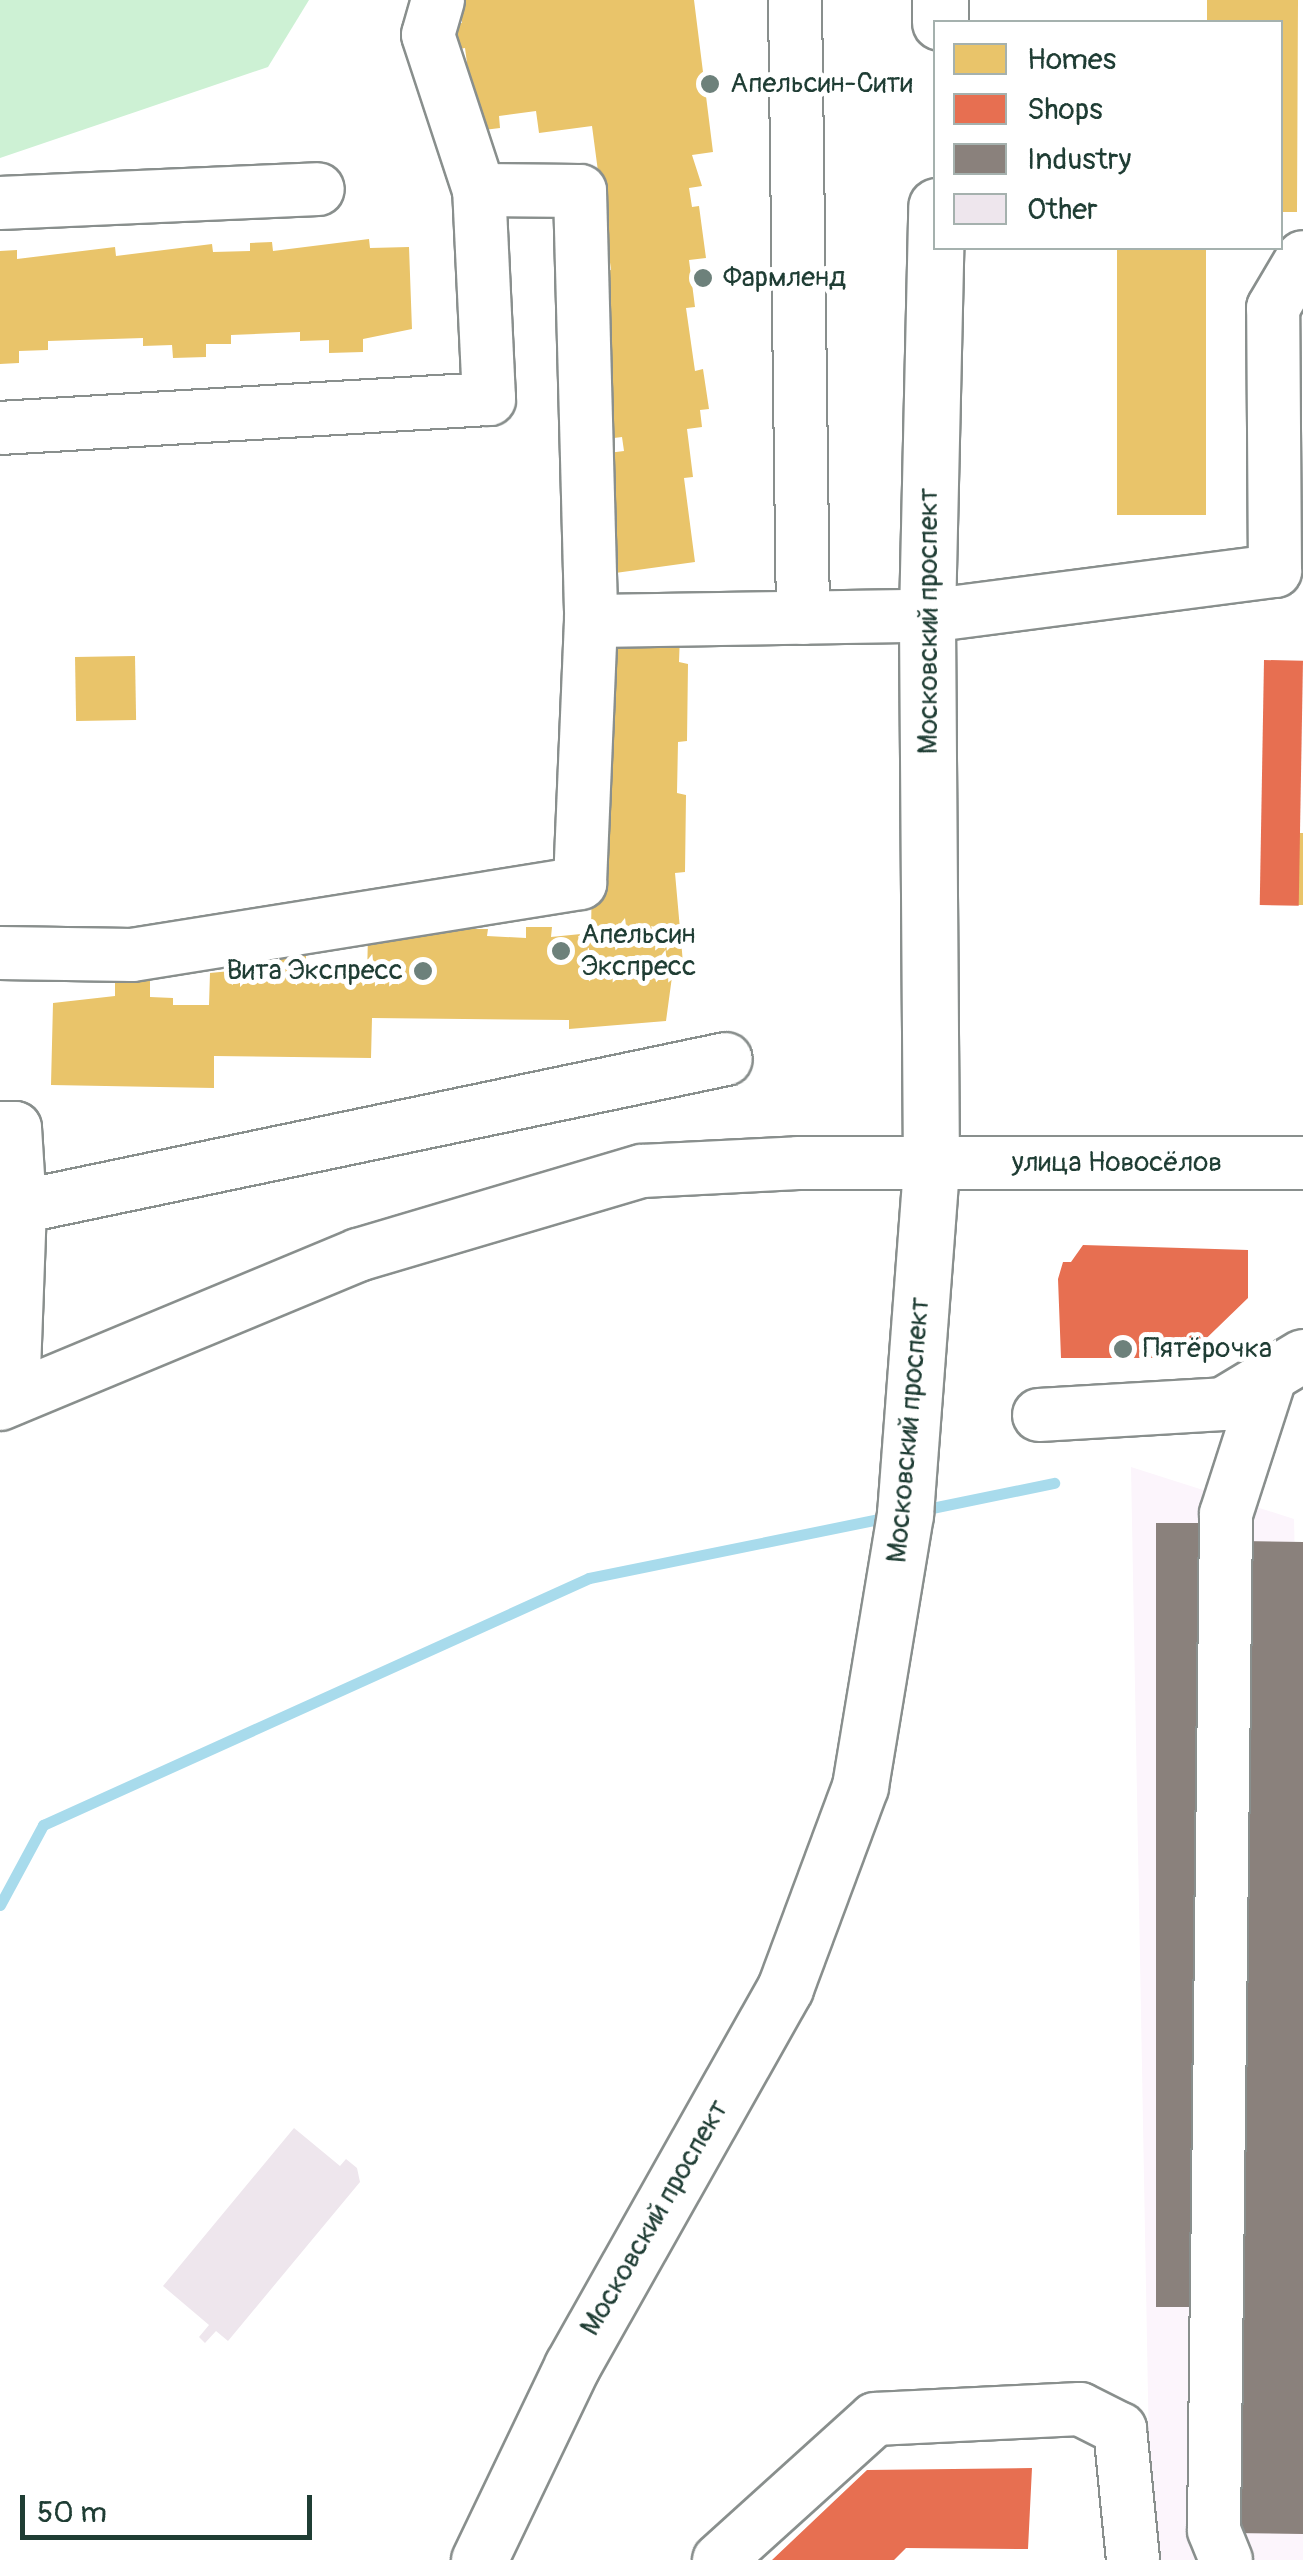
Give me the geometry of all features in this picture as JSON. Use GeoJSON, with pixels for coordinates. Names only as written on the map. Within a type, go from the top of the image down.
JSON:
{"type":"FeatureCollection","features":[{"type":"Feature","properties":{"kind":"main road","name":"Московский проспект"},"geometry":{"type":"LineString","coordinates":[[480,2560],[572,2366],[785,1988],[860,1786],[906,1514],[931,1167],[926,616],[935,250]]}},
{"type":"Feature","properties":{"kind":"street"},"geometry":{"type":"LineString","coordinates":[[0,428],[489,399],[479,190],[428,35],[438,0]]}},
{"type":"Feature","properties":{"kind":"street"},"geometry":{"type":"LineString","coordinates":[[795,0],[803,618]]}},
{"type":"Feature","properties":{"kind":"street"},"geometry":{"type":"LineString","coordinates":[[0,203],[318,189]]}},
{"type":"Feature","properties":{"kind":"street"},"geometry":{"type":"LineString","coordinates":[[0,953],[132,955],[580,883],[591,622],[580,191],[479,190]]}},
{"type":"Feature","properties":{"kind":"street"},"geometry":{"type":"LineString","coordinates":[[591,622],[926,616],[1289,584],[1273,308],[1303,257]]}},
{"type":"Feature","properties":{"kind":"street"},"geometry":{"type":"LineString","coordinates":[[20,1206],[726,1058]]}},
{"type":"Feature","properties":{"kind":"street"},"geometry":{"type":"LineString","coordinates":[[0,1128],[15,1128],[20,1206],[7,1401]]}},
{"type":"Feature","properties":{"kind":"street","name":"улица Новосёлов"},"geometry":{"type":"LineString","coordinates":[[7,1401],[358,1255],[642,1171],[798,1162],[931,1167],[1303,1164]]}},
{"type":"Feature","properties":{"kind":"street"},"geometry":{"type":"LineString","coordinates":[[1039,1415],[1222,1404],[1287,1365]]}},
{"type":"Feature","properties":{"kind":"street"},"geometry":{"type":"LineString","coordinates":[[1226,2560],[1214,2530],[1226,1514],[1287,1365]]}},
{"type":"Feature","properties":{"kind":"street"},"geometry":{"type":"LineString","coordinates":[[719,2560],[875,2419],[1080,2408],[1120,2429],[1133,2560]]}},
{"type":"Feature","properties":{"kind":"shaded area"},"geometry":{"type":"Polygon","coordinates":[[[1131,1467],[1294,1519],[1303,1927],[1303,2560],[1151,2560],[1131,1467]]]}},
{"type":"Feature","properties":{"kind":"green space"},"geometry":{"type":"Polygon","coordinates":[[[0,0],[309,0],[268,67],[0,158],[0,0]]]}},
{"type":"Feature","properties":{"kind":"building: Homes"},"geometry":{"type":"Polygon","coordinates":[[[459,0],[694,0],[713,152],[692,155],[702,186],[689,188],[692,207],[699,206],[706,258],[689,260],[695,307],[686,308],[695,371],[703,369],[709,409],[700,410],[702,427],[687,429],[693,477],[684,478],[695,562],[608,574],[592,455],[624,451],[622,437],[614,438],[592,273],[611,270],[592,126],[539,133],[536,111],[499,116],[500,128],[476,131],[465,48],[453,50],[449,24],[462,23],[459,0]]]}},
{"type":"Feature","properties":{"kind":"building: Homes"},"geometry":{"type":"Polygon","coordinates":[[[1207,0],[1298,0],[1297,212],[1283,212],[1283,20],[1207,20],[1207,0]]]}},
{"type":"Feature","properties":{"kind":"building: Homes"},"geometry":{"type":"Polygon","coordinates":[[[369,239],[370,248],[409,247],[412,329],[363,339],[363,352],[329,353],[329,340],[300,341],[300,332],[231,335],[231,344],[206,344],[206,357],[173,358],[172,345],[143,346],[143,338],[48,341],[48,350],[19,351],[19,363],[0,364],[0,251],[17,250],[17,259],[115,247],[116,256],[212,244],[213,252],[250,251],[250,243],[272,242],[273,251],[369,239]]]}},
{"type":"Feature","properties":{"kind":"building: Homes"},"geometry":{"type":"Polygon","coordinates":[[[1117,250],[1206,250],[1206,515],[1117,515],[1117,250]]]}},
{"type":"Feature","properties":{"kind":"building: Homes"},"geometry":{"type":"Polygon","coordinates":[[[596,632],[680,634],[679,662],[688,664],[687,741],[678,742],[677,793],[686,795],[685,872],[675,873],[683,963],[674,962],[666,1021],[569,1029],[569,1020],[372,1018],[371,1058],[214,1056],[214,1088],[51,1085],[53,1003],[115,996],[115,980],[150,981],[150,997],[173,998],[173,1005],[209,1005],[210,973],[271,967],[271,951],[306,952],[306,967],[330,968],[330,975],[367,976],[368,935],[464,913],[464,929],[488,929],[487,936],[526,938],[526,927],[552,927],[551,937],[591,933],[596,632]]]}},
{"type":"Feature","properties":{"kind":"building: Homes"},"geometry":{"type":"Polygon","coordinates":[[[135,656],[136,720],[76,721],[75,657],[135,656]]]}},
{"type":"Feature","properties":{"kind":"building: Homes"},"geometry":{"type":"Polygon","coordinates":[[[1262,833],[1303,833],[1303,905],[1262,905],[1262,833]]]}},
{"type":"Feature","properties":{"kind":"building: Shops"},"geometry":{"type":"Polygon","coordinates":[[[1264,660],[1303,661],[1299,906],[1260,905],[1264,660]]]}},
{"type":"Feature","properties":{"kind":"building: Shops"},"geometry":{"type":"Polygon","coordinates":[[[1083,1245],[1248,1250],[1248,1298],[1186,1358],[1061,1358],[1058,1279],[1063,1262],[1071,1262],[1083,1245]]]}},
{"type":"Feature","properties":{"kind":"building: Shops"},"geometry":{"type":"Polygon","coordinates":[[[1032,2468],[1028,2549],[906,2548],[894,2560],[772,2560],[867,2470],[1032,2468]]]}},
{"type":"Feature","properties":{"kind":"building: Industry"},"geometry":{"type":"Polygon","coordinates":[[[1156,1523],[1202,1523],[1202,2307],[1156,2307],[1156,1523]]]}},
{"type":"Feature","properties":{"kind":"building: Industry"},"geometry":{"type":"Polygon","coordinates":[[[1242,1541],[1303,1542],[1303,2534],[1232,2533],[1242,1541]]]}},
{"type":"Feature","properties":{"kind":"building: Other"},"geometry":{"type":"Polygon","coordinates":[[[294,2128],[340,2166],[346,2159],[357,2168],[360,2182],[228,2341],[216,2331],[205,2343],[199,2337],[209,2325],[163,2286],[294,2128]]]}},
{"type":"Feature","properties":{"kind":"waterway"},"geometry":{"type":"LineString","coordinates":[[922,1510],[1054,1483]]}},
{"type":"Feature","properties":{"kind":"waterway"},"geometry":{"type":"LineString","coordinates":[[0,1905],[43,1825],[589,1578],[889,1517]]}},
{"type":"Feature","properties":{"kind":"place","name":"Апельсин-Сити"},"geometry":{"type":"Point","coordinates":[710,84]}},
{"type":"Feature","properties":{"kind":"place","name":"Фармленд"},"geometry":{"type":"Point","coordinates":[703,278]}},
{"type":"Feature","properties":{"kind":"place","name":"Апельсин Экспресс"},"geometry":{"type":"Point","coordinates":[561,951]}},
{"type":"Feature","properties":{"kind":"place","name":"Вита Экспресс"},"geometry":{"type":"Point","coordinates":[423,971]}},
{"type":"Feature","properties":{"kind":"place","name":"Пятёрочка"},"geometry":{"type":"Point","coordinates":[1123,1349]}}]}
